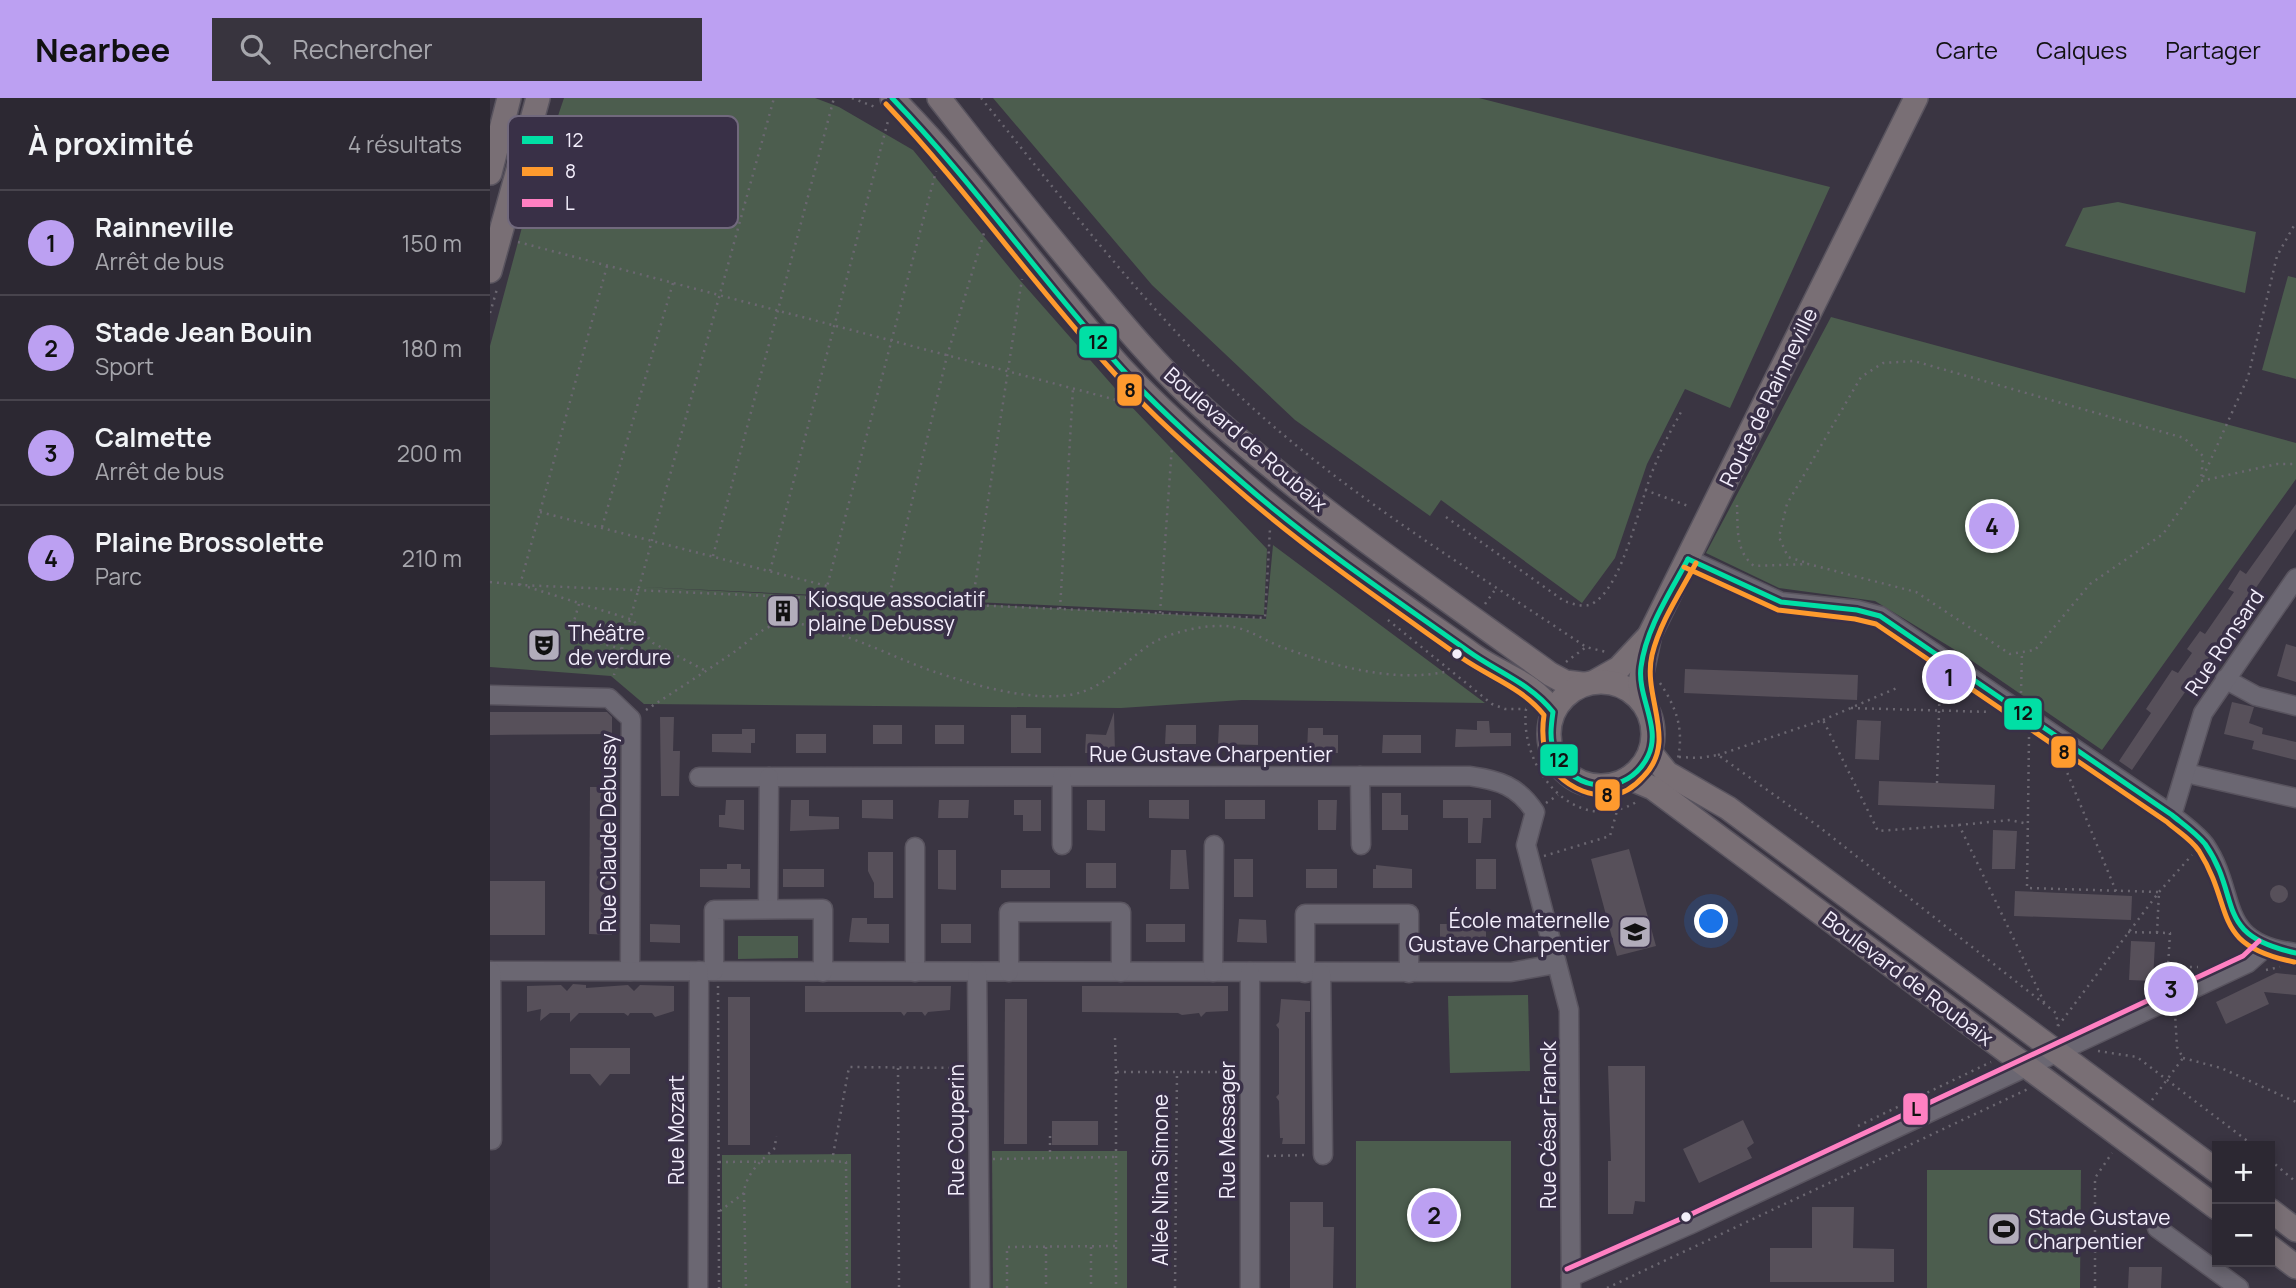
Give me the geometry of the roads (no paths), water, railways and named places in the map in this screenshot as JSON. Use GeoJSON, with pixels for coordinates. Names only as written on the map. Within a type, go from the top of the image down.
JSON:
{"type":"FeatureCollection","features":[{"type":"Feature","properties":{"kind":"main road"},"geometry":{"type":"LineString","coordinates":[[490,173],[509,98]]}},
{"type":"Feature","properties":{"kind":"main road"},"geometry":{"type":"LineString","coordinates":[[532,116],[537,98]]}},
{"type":"Feature","properties":{"kind":"main road","name":"Boulevard de Roubaix"},"geometry":{"type":"LineString","coordinates":[[939,98],[1130,333],[1188,394],[1287,480],[1550,674],[1565,682],[1589,683]]}},
{"type":"Feature","properties":{"kind":"main road","name":"Route de Rainneville"},"geometry":{"type":"LineString","coordinates":[[1642,701],[1640,682],[1650,634],[1916,98]]}},
{"type":"Feature","properties":{"kind":"main road","name":"Boulevard de Roubaix"},"geometry":{"type":"LineString","coordinates":[[887,107],[956,164],[1122,368],[1175,421],[1247,486],[1487,665],[1537,692],[1553,712]]}},
{"type":"Feature","properties":{"kind":"main road"},"geometry":{"type":"LineString","coordinates":[[490,271],[508,201]]}},
{"type":"Feature","properties":{"kind":"main road"},"geometry":{"type":"LineString","coordinates":[[1589,683],[1622,685],[1642,701],[1652,720],[1650,752],[1629,778],[1601,786],[1586,784],[1561,768],[1549,741],[1553,712],[1570,691],[1628,660],[1650,634]]}},
{"type":"Feature","properties":{"kind":"main road","name":"Boulevard de Roubaix"},"geometry":{"type":"LineString","coordinates":[[1650,752],[1667,773],[1728,808],[2212,1167]]}},
{"type":"Feature","properties":{"kind":"main road","name":"Boulevard de Roubaix"},"geometry":{"type":"LineString","coordinates":[[1629,778],[1653,788],[2212,1204]]}},
{"type":"Feature","properties":{"kind":"main road"},"geometry":{"type":"LineString","coordinates":[[2275,1214],[2296,1230]]}},
{"type":"Feature","properties":{"kind":"main road"},"geometry":{"type":"LineString","coordinates":[[2275,1252],[2296,1267]]}},
{"type":"Feature","properties":{"kind":"street"},"geometry":{"type":"LineString","coordinates":[[1688,559],[1781,603],[1857,610],[1881,616],[2172,815],[2203,842],[2214,863],[2223,895],[2242,930],[2265,948],[2296,953]]}},
{"type":"Feature","properties":{"kind":"street","name":"Rue Ronsard"},"geometry":{"type":"LineString","coordinates":[[2172,815],[2203,713],[2296,578]]}},
{"type":"Feature","properties":{"kind":"street"},"geometry":{"type":"LineString","coordinates":[[2225,679],[2256,695],[2296,706]]}},
{"type":"Feature","properties":{"kind":"street","name":"Rue Claude Debussy"},"geometry":{"type":"LineString","coordinates":[[490,695],[609,698],[631,719],[630,971]]}},
{"type":"Feature","properties":{"kind":"street"},"geometry":{"type":"LineString","coordinates":[[2186,773],[2296,798]]}},
{"type":"Feature","properties":{"kind":"street","name":"Rue Gustave Charpentier"},"geometry":{"type":"LineString","coordinates":[[1360,776],[1361,845]]}},
{"type":"Feature","properties":{"kind":"street","name":"Rue Gustave Charpentier"},"geometry":{"type":"LineString","coordinates":[[699,777],[1469,776],[1505,782],[1524,796],[1535,812],[1526,845],[1556,964]]}},
{"type":"Feature","properties":{"kind":"street"},"geometry":{"type":"LineString","coordinates":[[769,777],[768,909],[822,909],[823,972]]}},
{"type":"Feature","properties":{"kind":"street","name":"Rue Gustave Charpentier"},"geometry":{"type":"LineString","coordinates":[[1062,777],[1062,845]]}},
{"type":"Feature","properties":{"kind":"street"},"geometry":{"type":"LineString","coordinates":[[1213,972],[1214,845]]}},
{"type":"Feature","properties":{"kind":"street"},"geometry":{"type":"LineString","coordinates":[[915,847],[915,972]]}},
{"type":"Feature","properties":{"kind":"street","name":"Rue Mozart"},"geometry":{"type":"LineString","coordinates":[[698,1288],[714,910],[768,909]]}},
{"type":"Feature","properties":{"kind":"street"},"geometry":{"type":"LineString","coordinates":[[1009,972],[1009,912],[1121,912],[1121,972]]}},
{"type":"Feature","properties":{"kind":"street"},"geometry":{"type":"LineString","coordinates":[[1323,1155],[1313,973],[1305,914],[1409,914],[1409,973]]}},
{"type":"Feature","properties":{"kind":"street"},"geometry":{"type":"LineString","coordinates":[[1571,1283],[1689,1225],[2036,1072],[2057,1052],[2248,963],[2265,948]]}},
{"type":"Feature","properties":{"kind":"street"},"geometry":{"type":"LineString","coordinates":[[492,1140],[491,971],[630,971],[710,975],[823,972],[1409,973],[1511,972],[1556,964]]}},
{"type":"Feature","properties":{"kind":"street","name":"Rue César Franck"},"geometry":{"type":"LineString","coordinates":[[1556,964],[1569,1010],[1571,1049],[1571,1283]]}},
{"type":"Feature","properties":{"kind":"street","name":"Rue Couperin"},"geometry":{"type":"LineString","coordinates":[[977,972],[980,1288]]}},
{"type":"Feature","properties":{"kind":"street","name":"Rue Messager"},"geometry":{"type":"LineString","coordinates":[[1250,972],[1250,1288]]}},
{"type":"Feature","properties":{"kind":"street"},"geometry":{"type":"LineString","coordinates":[[2157,1228],[2239,1288]]}},
{"type":"Feature","properties":{"kind":"place","name":"Plaine Brossolette"},"geometry":{"type":"Point","coordinates":[1992,526]}},
{"type":"Feature","properties":{"kind":"place","name":"Kiosque associatif plaine Debussy"},"geometry":{"type":"Point","coordinates":[783,611]}},
{"type":"Feature","properties":{"kind":"place","name":"Théâtre de verdure"},"geometry":{"type":"Point","coordinates":[544,645]}},
{"type":"Feature","properties":{"kind":"place","name":"Rainneville"},"geometry":{"type":"Point","coordinates":[1949,677]}},
{"type":"Feature","properties":{"kind":"place","name":"École maternelle Gustave Charpentier"},"geometry":{"type":"Point","coordinates":[1635,932]}},
{"type":"Feature","properties":{"kind":"place","name":"Calmette"},"geometry":{"type":"Point","coordinates":[2171,989]}},
{"type":"Feature","properties":{"kind":"place","name":"Stade Jean Bouin"},"geometry":{"type":"Point","coordinates":[1434,1215]}},
{"type":"Feature","properties":{"kind":"place","name":"Stade Gustave Charpentier"},"geometry":{"type":"Point","coordinates":[2004,1229]}}]}
